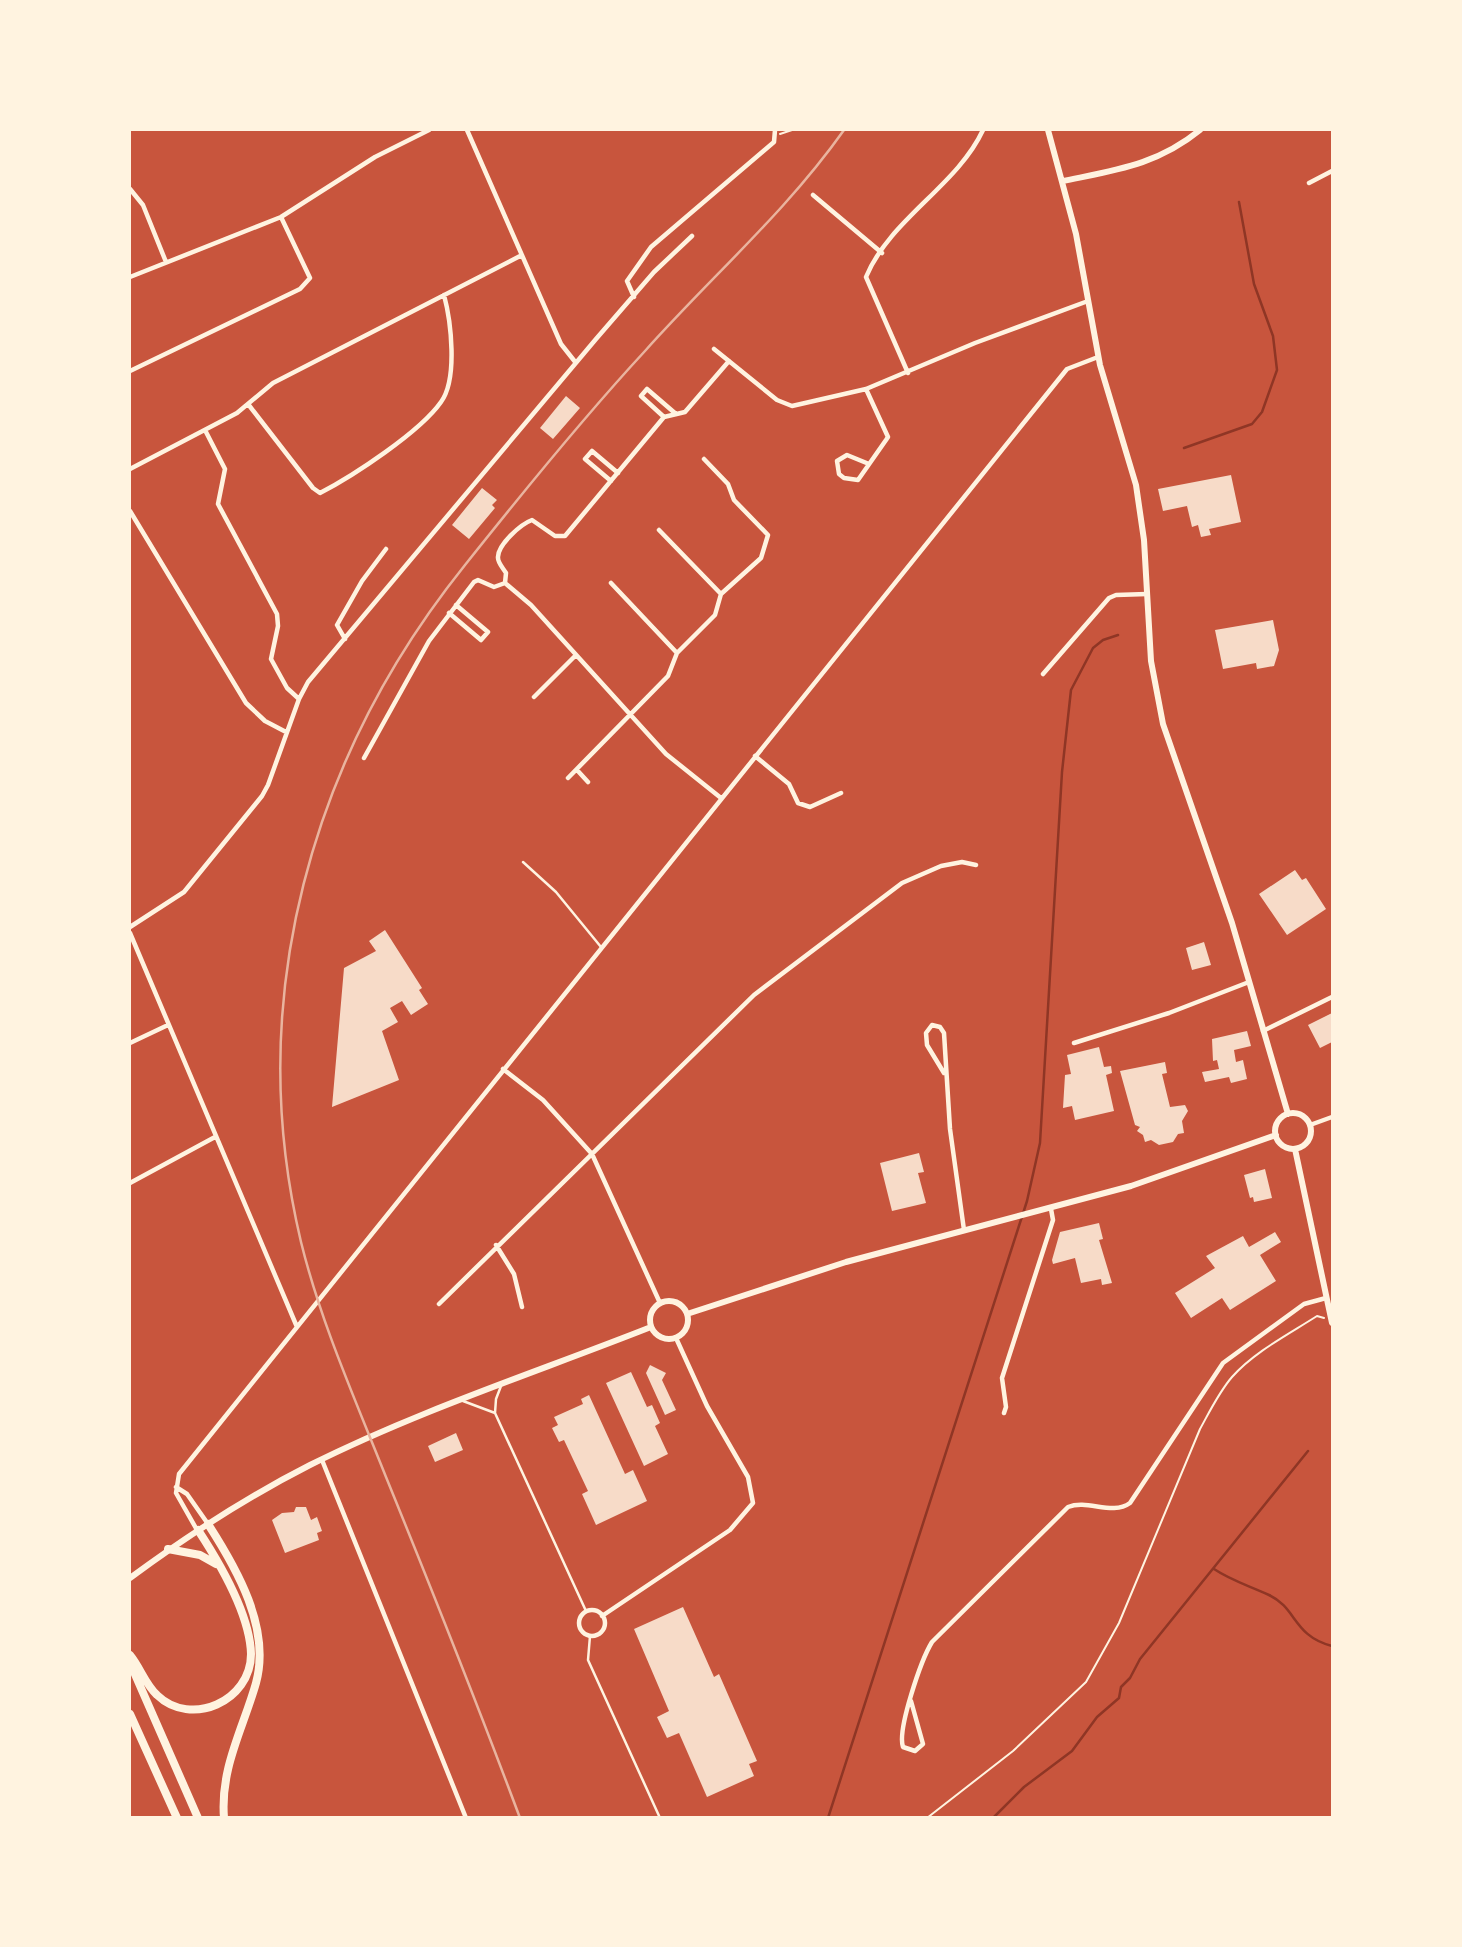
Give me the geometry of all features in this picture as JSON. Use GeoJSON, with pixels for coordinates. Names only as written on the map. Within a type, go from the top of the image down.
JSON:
{"type":"FeatureCollection","features":[{"type":"Feature","properties":{"kind":"highway"},"geometry":{"type":"LineString","coordinates":[[208,1524],[246,1596],[259,1642],[256,1685],[228,1765],[223,1799],[224,1818]]}},
{"type":"Feature","properties":{"kind":"highway"},"geometry":{"type":"LineString","coordinates":[[130,1655],[156,1695],[181,1709],[196,1710],[228,1699],[242,1684],[251,1654],[243,1617],[221,1568],[198,1530]]}},
{"type":"Feature","properties":{"kind":"highway"},"geometry":{"type":"LineString","coordinates":[[168,1549],[201,1555],[221,1568]]}},
{"type":"Feature","properties":{"kind":"highway"},"geometry":{"type":"LineString","coordinates":[[130,1663],[198,1818]]}},
{"type":"Feature","properties":{"kind":"highway"},"geometry":{"type":"LineString","coordinates":[[130,1714],[177,1818]]}},
{"type":"Feature","properties":{"kind":"main road"},"geometry":{"type":"LineString","coordinates":[[1048,130],[1063,181],[1098,357],[1136,485],[1144,540],[1151,661],[1163,724],[1213,863],[1288,1114]]}},
{"type":"Feature","properties":{"kind":"main road"},"geometry":{"type":"LineString","coordinates":[[1063,181],[1146,162],[1181,146],[1197,131]]}},
{"type":"Feature","properties":{"kind":"main road"},"geometry":{"type":"LineString","coordinates":[[1288,1114],[1300,1115],[1310,1125],[1308,1142],[1295,1149],[1284,1147],[1276,1135],[1279,1121],[1288,1114]]}},
{"type":"Feature","properties":{"kind":"main road"},"geometry":{"type":"LineString","coordinates":[[687,1314],[794,1277],[1047,1210],[1164,1175],[1276,1135]]}},
{"type":"Feature","properties":{"kind":"main road"},"geometry":{"type":"LineString","coordinates":[[1295,1149],[1332,1322]]}},
{"type":"Feature","properties":{"kind":"main road"},"geometry":{"type":"LineString","coordinates":[[660,1303],[677,1303],[687,1314],[687,1326],[676,1338],[658,1336],[651,1327],[652,1310],[660,1303]]}},
{"type":"Feature","properties":{"kind":"main road"},"geometry":{"type":"LineString","coordinates":[[130,1577],[198,1530],[322,1460],[460,1401],[651,1327]]}},
{"type":"Feature","properties":{"kind":"street"},"geometry":{"type":"LineString","coordinates":[[130,277],[281,217],[375,157],[429,130]]}},
{"type":"Feature","properties":{"kind":"street"},"geometry":{"type":"LineString","coordinates":[[467,130],[561,344],[576,363]]}},
{"type":"Feature","properties":{"kind":"street"},"geometry":{"type":"LineString","coordinates":[[908,373],[866,277],[870,267],[955,168],[983,130]]}},
{"type":"Feature","properties":{"kind":"street"},"geometry":{"type":"LineString","coordinates":[[634,297],[626,281],[651,247],[765,150],[775,133]]}},
{"type":"Feature","properties":{"kind":"street"},"geometry":{"type":"LineString","coordinates":[[1309,183],[1332,171]]}},
{"type":"Feature","properties":{"kind":"street"},"geometry":{"type":"LineString","coordinates":[[130,189],[143,205],[166,262]]}},
{"type":"Feature","properties":{"kind":"street"},"geometry":{"type":"LineString","coordinates":[[813,195],[882,253]]}},
{"type":"Feature","properties":{"kind":"street"},"geometry":{"type":"LineString","coordinates":[[130,371],[300,289],[310,278],[281,217]]}},
{"type":"Feature","properties":{"kind":"street"},"geometry":{"type":"LineString","coordinates":[[130,927],[184,892],[268,785],[286,732],[308,682],[654,272],[692,236]]}},
{"type":"Feature","properties":{"kind":"street"},"geometry":{"type":"LineString","coordinates":[[130,470],[206,432],[248,404],[273,383],[522,255]]}},
{"type":"Feature","properties":{"kind":"street"},"geometry":{"type":"LineString","coordinates":[[248,404],[313,488],[320,493],[375,458],[442,401],[450,371],[450,326],[444,295]]}},
{"type":"Feature","properties":{"kind":"street"},"geometry":{"type":"LineString","coordinates":[[714,349],[787,405],[866,389],[975,343],[1089,301]]}},
{"type":"Feature","properties":{"kind":"street"},"geometry":{"type":"LineString","coordinates":[[198,1530],[179,1501],[176,1487],[179,1474],[1067,369],[1098,357]]}},
{"type":"Feature","properties":{"kind":"street"},"geometry":{"type":"LineString","coordinates":[[505,583],[506,573],[498,560],[498,554],[522,524],[532,520],[555,536],[565,536],[664,417],[685,412],[729,361]]}},
{"type":"Feature","properties":{"kind":"street"},"geometry":{"type":"LineString","coordinates":[[664,417],[641,396],[647,388],[676,415]]}},
{"type":"Feature","properties":{"kind":"street"},"geometry":{"type":"LineString","coordinates":[[866,389],[888,433],[886,440],[858,480],[844,478],[837,467],[837,461],[847,455],[869,464]]}},
{"type":"Feature","properties":{"kind":"street"},"geometry":{"type":"LineString","coordinates":[[206,432],[225,469],[218,504],[277,614],[278,626],[270,655],[287,688],[299,699]]}},
{"type":"Feature","properties":{"kind":"street"},"geometry":{"type":"LineString","coordinates":[[611,481],[585,459],[592,451],[618,473]]}},
{"type":"Feature","properties":{"kind":"street"},"geometry":{"type":"LineString","coordinates":[[568,778],[668,676],[677,653],[715,615],[721,594],[761,558],[768,536],[734,500],[728,484],[704,459]]}},
{"type":"Feature","properties":{"kind":"street"},"geometry":{"type":"LineString","coordinates":[[130,511],[246,703],[265,721],[286,732]]}},
{"type":"Feature","properties":{"kind":"street"},"geometry":{"type":"LineString","coordinates":[[659,530],[721,594]]}},
{"type":"Feature","properties":{"kind":"street"},"geometry":{"type":"LineString","coordinates":[[345,639],[337,625],[359,586],[386,549]]}},
{"type":"Feature","properties":{"kind":"street"},"geometry":{"type":"LineString","coordinates":[[365,758],[404,681],[449,613],[478,580],[494,587],[505,583]]}},
{"type":"Feature","properties":{"kind":"street"},"geometry":{"type":"LineString","coordinates":[[505,583],[531,606],[666,754],[721,798]]}},
{"type":"Feature","properties":{"kind":"street"},"geometry":{"type":"LineString","coordinates":[[611,583],[677,653]]}},
{"type":"Feature","properties":{"kind":"street"},"geometry":{"type":"LineString","coordinates":[[1043,674],[1109,598],[1116,595],[1147,594]]}},
{"type":"Feature","properties":{"kind":"street"},"geometry":{"type":"LineString","coordinates":[[449,613],[481,640],[488,632],[456,605]]}},
{"type":"Feature","properties":{"kind":"street"},"geometry":{"type":"LineString","coordinates":[[534,697],[575,656]]}},
{"type":"Feature","properties":{"kind":"street"},"geometry":{"type":"LineString","coordinates":[[755,756],[789,784],[798,803],[810,807],[841,793]]}},
{"type":"Feature","properties":{"kind":"street"},"geometry":{"type":"LineString","coordinates":[[577,770],[588,782]]}},
{"type":"Feature","properties":{"kind":"street"},"geometry":{"type":"LineString","coordinates":[[439,1304],[496,1245],[754,995],[902,883],[941,866],[962,862],[976,865]]}},
{"type":"Feature","properties":{"kind":"street"},"geometry":{"type":"LineString","coordinates":[[130,933],[297,1327]]}},
{"type":"Feature","properties":{"kind":"street"},"geometry":{"type":"LineString","coordinates":[[1074,1042],[1161,1015],[1249,982]]}},
{"type":"Feature","properties":{"kind":"street"},"geometry":{"type":"LineString","coordinates":[[1262,1031],[1332,997]]}},
{"type":"Feature","properties":{"kind":"street"},"geometry":{"type":"LineString","coordinates":[[130,1043],[168,1025]]}},
{"type":"Feature","properties":{"kind":"street"},"geometry":{"type":"LineString","coordinates":[[944,1073],[927,1045],[926,1033],[932,1025],[943,1031],[944,1073],[964,1231]]}},
{"type":"Feature","properties":{"kind":"street"},"geometry":{"type":"LineString","coordinates":[[503,1069],[543,1100],[592,1154],[660,1303]]}},
{"type":"Feature","properties":{"kind":"street"},"geometry":{"type":"LineString","coordinates":[[1310,1125],[1332,1117]]}},
{"type":"Feature","properties":{"kind":"street"},"geometry":{"type":"LineString","coordinates":[[130,1183],[215,1137]]}},
{"type":"Feature","properties":{"kind":"street"},"geometry":{"type":"LineString","coordinates":[[1004,1413],[1006,1407],[1002,1378],[1053,1220],[1047,1210]]}},
{"type":"Feature","properties":{"kind":"street"},"geometry":{"type":"LineString","coordinates":[[496,1245],[514,1274],[522,1307]]}},
{"type":"Feature","properties":{"kind":"street"},"geometry":{"type":"LineString","coordinates":[[911,1701],[923,1737],[923,1744],[915,1751],[903,1747],[901,1739],[911,1701],[932,1642],[1073,1505],[1119,1508],[1130,1503],[1223,1363],[1304,1304],[1326,1298]]}},
{"type":"Feature","properties":{"kind":"street"},"geometry":{"type":"LineString","coordinates":[[602,1615],[730,1530],[753,1503],[748,1477],[707,1406],[676,1338]]}},
{"type":"Feature","properties":{"kind":"street"},"geometry":{"type":"LineString","coordinates":[[322,1460],[439,1743],[466,1818]]}},
{"type":"Feature","properties":{"kind":"street"},"geometry":{"type":"LineString","coordinates":[[176,1487],[187,1494],[208,1524]]}},
{"type":"Feature","properties":{"kind":"street"},"geometry":{"type":"LineString","coordinates":[[595,1610],[602,1615],[603,1629],[590,1636],[579,1625],[586,1611],[595,1610]]}},
{"type":"Feature","properties":{"kind":"lane"},"geometry":{"type":"LineString","coordinates":[[523,862],[556,892],[601,947]]}},
{"type":"Feature","properties":{"kind":"lane"},"geometry":{"type":"LineString","coordinates":[[503,1384],[496,1399],[495,1413],[586,1611]]}},
{"type":"Feature","properties":{"kind":"lane"},"geometry":{"type":"LineString","coordinates":[[460,1401],[495,1413]]}},
{"type":"Feature","properties":{"kind":"lane"},"geometry":{"type":"LineString","coordinates":[[590,1636],[588,1660],[660,1818]]}},
{"type":"Feature","properties":{"kind":"path"},"geometry":{"type":"LineString","coordinates":[[775,133],[791,130]]}},
{"type":"Feature","properties":{"kind":"path"},"geometry":{"type":"LineString","coordinates":[[928,1818],[1013,1751],[1086,1682],[1119,1623],[1200,1429],[1231,1378],[1250,1361],[1317,1316],[1332,1322]]}},
{"type":"Feature","properties":{"kind":"building"},"geometry":{"type":"Polygon","coordinates":[[[566,396],[580,408],[553,439],[540,428],[566,396]]]}},
{"type":"Feature","properties":{"kind":"building"},"geometry":{"type":"Polygon","coordinates":[[[1231,475],[1241,522],[1209,529],[1211,535],[1201,537],[1198,525],[1192,527],[1187,506],[1163,511],[1158,489],[1231,475]]]}},
{"type":"Feature","properties":{"kind":"building"},"geometry":{"type":"Polygon","coordinates":[[[482,488],[497,500],[492,505],[495,508],[469,539],[452,525],[482,488]]]}},
{"type":"Feature","properties":{"kind":"building"},"geometry":{"type":"Polygon","coordinates":[[[1273,620],[1279,650],[1274,666],[1257,669],[1256,663],[1223,669],[1215,630],[1273,620]]]}},
{"type":"Feature","properties":{"kind":"building"},"geometry":{"type":"Polygon","coordinates":[[[1295,870],[1302,880],[1306,878],[1326,909],[1287,935],[1259,894],[1295,870]]]}},
{"type":"Feature","properties":{"kind":"building"},"geometry":{"type":"Polygon","coordinates":[[[385,930],[422,988],[419,990],[428,1004],[411,1015],[402,1001],[390,1008],[398,1022],[382,1031],[399,1080],[332,1107],[344,968],[376,951],[369,941],[385,930]]]}},
{"type":"Feature","properties":{"kind":"building"},"geometry":{"type":"Polygon","coordinates":[[[1204,942],[1211,965],[1192,970],[1186,948],[1204,942]]]}},
{"type":"Feature","properties":{"kind":"building"},"geometry":{"type":"Polygon","coordinates":[[[1332,1013],[1332,1042],[1320,1048],[1308,1025],[1332,1013]]]}},
{"type":"Feature","properties":{"kind":"building"},"geometry":{"type":"Polygon","coordinates":[[[1247,1031],[1251,1046],[1234,1050],[1236,1062],[1243,1060],[1247,1079],[1231,1083],[1229,1077],[1205,1082],[1202,1072],[1219,1069],[1217,1060],[1213,1061],[1212,1039],[1247,1031]]]}},
{"type":"Feature","properties":{"kind":"building"},"geometry":{"type":"Polygon","coordinates":[[[1099,1047],[1104,1067],[1111,1066],[1112,1073],[1106,1075],[1114,1111],[1075,1120],[1072,1106],[1063,1108],[1065,1075],[1071,1074],[1067,1055],[1099,1047]]]}},
{"type":"Feature","properties":{"kind":"building"},"geometry":{"type":"Polygon","coordinates":[[[1165,1062],[1167,1073],[1162,1074],[1170,1107],[1185,1105],[1188,1111],[1182,1121],[1184,1133],[1178,1134],[1173,1142],[1159,1145],[1151,1140],[1145,1142],[1143,1135],[1137,1131],[1140,1127],[1135,1125],[1120,1071],[1165,1062]]]}},
{"type":"Feature","properties":{"kind":"building"},"geometry":{"type":"Polygon","coordinates":[[[919,1153],[924,1172],[918,1173],[926,1203],[892,1211],[880,1163],[919,1153]]]}},
{"type":"Feature","properties":{"kind":"building"},"geometry":{"type":"Polygon","coordinates":[[[1265,1169],[1272,1198],[1254,1202],[1253,1197],[1250,1198],[1244,1175],[1265,1169]]]}},
{"type":"Feature","properties":{"kind":"building"},"geometry":{"type":"Polygon","coordinates":[[[1099,1223],[1103,1239],[1099,1240],[1112,1283],[1102,1285],[1101,1279],[1081,1283],[1075,1258],[1053,1264],[1060,1232],[1099,1223]]]}},
{"type":"Feature","properties":{"kind":"building"},"geometry":{"type":"Polygon","coordinates":[[[1275,1232],[1281,1242],[1260,1255],[1276,1281],[1230,1310],[1222,1298],[1191,1318],[1175,1293],[1215,1268],[1206,1256],[1243,1236],[1249,1247],[1275,1232]]]}},
{"type":"Feature","properties":{"kind":"building"},"geometry":{"type":"Polygon","coordinates":[[[650,1365],[666,1373],[662,1380],[676,1410],[665,1415],[646,1373],[650,1365]]]}},
{"type":"Feature","properties":{"kind":"building"},"geometry":{"type":"Polygon","coordinates":[[[631,1372],[647,1407],[652,1405],[660,1423],[655,1426],[668,1454],[644,1466],[606,1383],[631,1372]]]}},
{"type":"Feature","properties":{"kind":"building"},"geometry":{"type":"Polygon","coordinates":[[[589,1395],[625,1474],[633,1470],[647,1501],[596,1525],[582,1494],[588,1491],[564,1440],[559,1442],[552,1428],[558,1425],[554,1417],[583,1404],[581,1399],[589,1395]]]}},
{"type":"Feature","properties":{"kind":"building"},"geometry":{"type":"Polygon","coordinates":[[[456,1433],[463,1450],[435,1462],[428,1446],[456,1433]]]}},
{"type":"Feature","properties":{"kind":"building"},"geometry":{"type":"Polygon","coordinates":[[[296,1507],[306,1507],[311,1520],[317,1517],[322,1531],[317,1533],[319,1540],[285,1553],[272,1520],[282,1513],[294,1512],[296,1507]]]}},
{"type":"Feature","properties":{"kind":"building"},"geometry":{"type":"Polygon","coordinates":[[[683,1607],[714,1677],[719,1674],[757,1761],[749,1764],[754,1776],[707,1797],[679,1733],[667,1738],[657,1717],[669,1711],[634,1629],[683,1607]]]}},
{"type":"Feature","properties":{"kind":"waterway"},"geometry":{"type":"LineString","coordinates":[[1184,448],[1252,424],[1262,412],[1277,370],[1273,336],[1254,284],[1239,202]]}},
{"type":"Feature","properties":{"kind":"waterway"},"geometry":{"type":"LineString","coordinates":[[828,1818],[1027,1201],[1040,1143],[1062,772],[1071,690],[1093,648],[1103,640],[1118,635]]}},
{"type":"Feature","properties":{"kind":"waterway"},"geometry":{"type":"LineString","coordinates":[[993,1818],[1024,1787],[1072,1751],[1097,1717],[1119,1698],[1121,1687],[1130,1678],[1140,1659],[1308,1451]]}},
{"type":"Feature","properties":{"kind":"waterway"},"geometry":{"type":"LineString","coordinates":[[1214,1569],[1269,1595],[1285,1607],[1310,1636],[1332,1646]]}},
{"type":"Feature","properties":{"kind":"railway"},"geometry":{"type":"LineString","coordinates":[[520,1818],[339,1361],[309,1272],[285,1151],[280,1061],[287,972],[304,884],[330,800],[366,718],[411,639],[465,565],[576,429],[670,323],[798,189],[844,130]]}}]}
